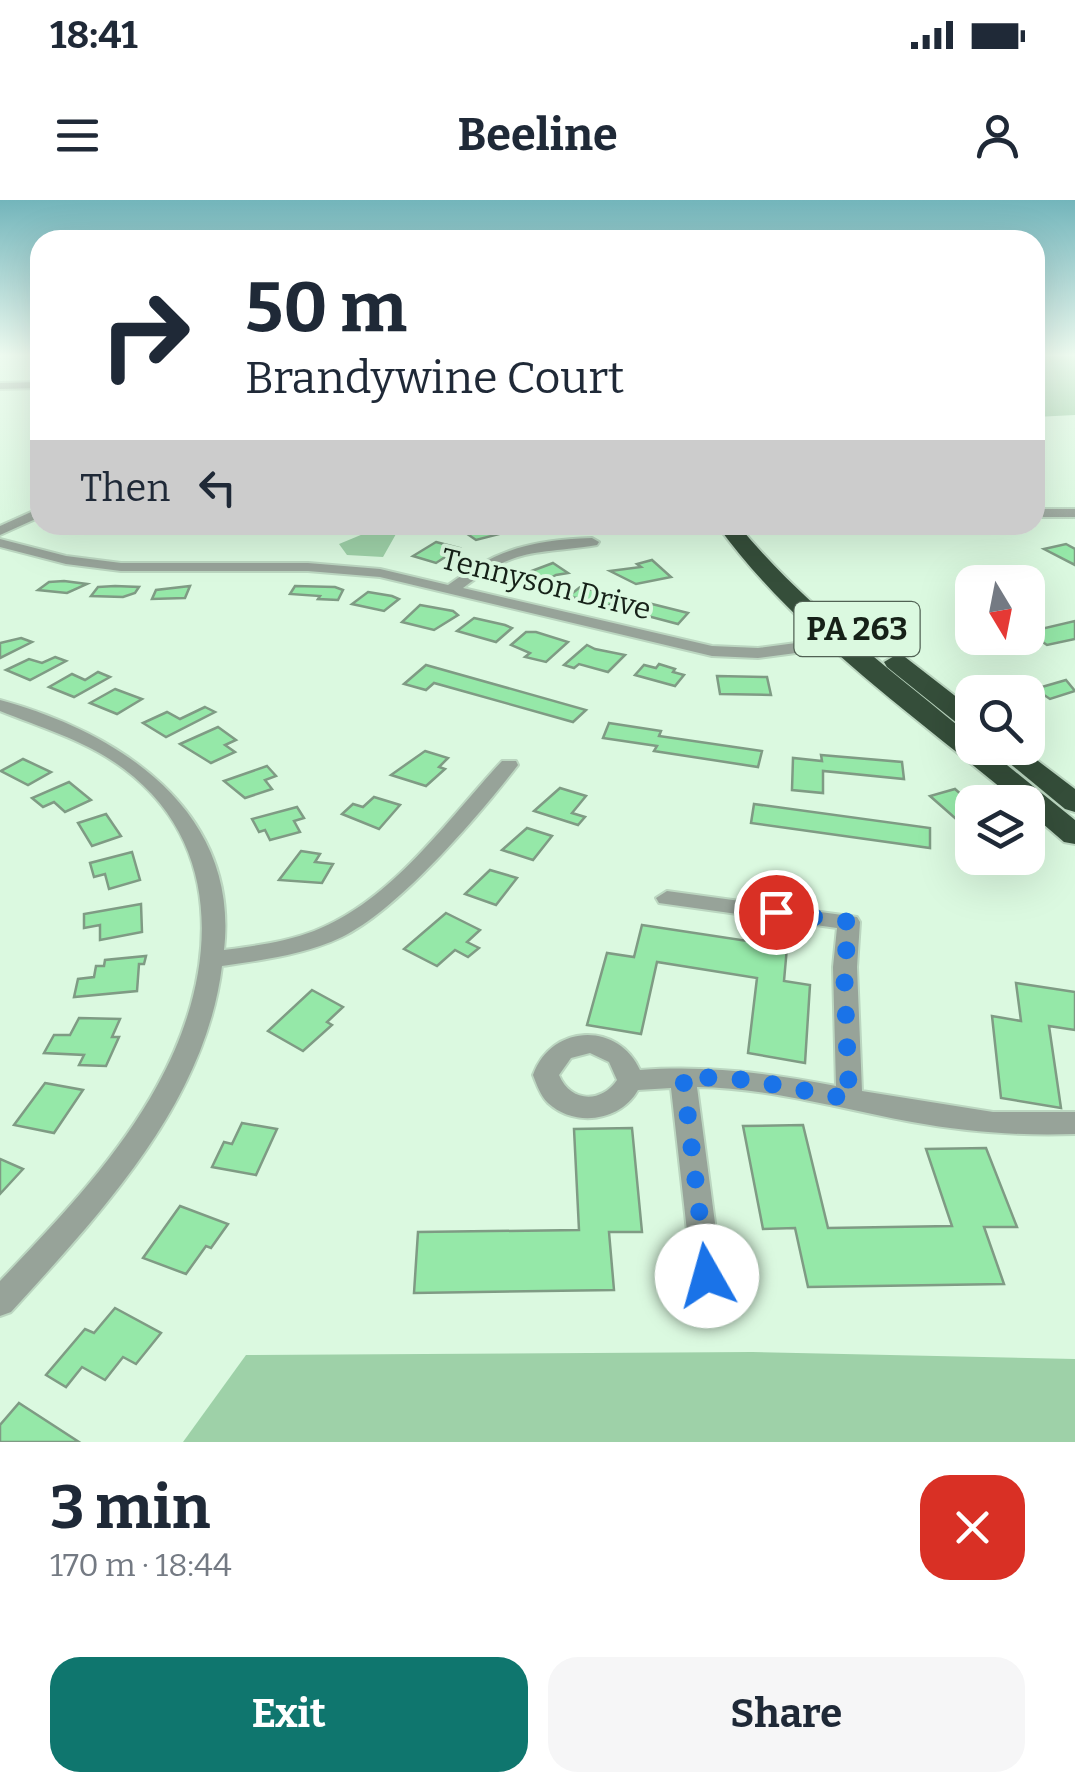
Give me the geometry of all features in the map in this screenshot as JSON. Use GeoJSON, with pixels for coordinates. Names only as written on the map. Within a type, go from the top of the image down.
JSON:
{"type":"FeatureCollection","features":[{"type":"Feature","properties":{"kind":"highway","name":"PA 263"},"geometry":{"type":"LineString","coordinates":[[735,535],[762,568],[841,642],[1075,835]]}},
{"type":"Feature","properties":{"kind":"highway","name":"PA 263"},"geometry":{"type":"LineString","coordinates":[[762,535],[831,608],[955,708]]}},
{"type":"Feature","properties":{"kind":"highway"},"geometry":{"type":"LineString","coordinates":[[1026,765],[1075,803]]}},
{"type":"Feature","properties":{"kind":"street"},"geometry":{"type":"LineString","coordinates":[[1045,513],[1075,514]]}},
{"type":"Feature","properties":{"kind":"street"},"geometry":{"type":"LineString","coordinates":[[0,531],[30,517]]}},
{"type":"Feature","properties":{"kind":"street"},"geometry":{"type":"LineString","coordinates":[[452,589],[484,564],[508,552],[538,545],[592,542]]}},
{"type":"Feature","properties":{"kind":"street","name":"Tennyson Drive"},"geometry":{"type":"LineString","coordinates":[[0,543],[102,566],[344,569],[452,589],[712,651],[758,653],[841,642]]}},
{"type":"Feature","properties":{"kind":"street"},"geometry":{"type":"LineString","coordinates":[[0,705],[121,758],[162,793],[201,850],[212,886],[213,959],[192,1040],[159,1105],[101,1189],[0,1302]]}},
{"type":"Feature","properties":{"kind":"street"},"geometry":{"type":"LineString","coordinates":[[213,959],[309,942],[367,912],[509,765]]}},
{"type":"Feature","properties":{"kind":"street"},"geometry":{"type":"LineString","coordinates":[[667,898],[850,922],[844,967],[849,1099]]}},
{"type":"Feature","properties":{"kind":"street"},"geometry":{"type":"LineString","coordinates":[[683,1076],[707,1276]]}},
{"type":"Feature","properties":{"kind":"street"},"geometry":{"type":"LineString","coordinates":[[630,1081],[683,1076],[750,1080],[948,1119],[1030,1127],[1075,1123]]}},
{"type":"Feature","properties":{"kind":"green space"},"geometry":{"type":"Polygon","coordinates":[[[361,535],[395,535],[383,557],[347,555],[339,544],[361,535]]]}},
{"type":"Feature","properties":{"kind":"green space"},"geometry":{"type":"Polygon","coordinates":[[[752,1352],[1075,1359],[1075,1442],[183,1442],[246,1355],[752,1352]]]}},
{"type":"Feature","properties":{"kind":"building"},"geometry":{"type":"Polygon","coordinates":[[[469,535],[495,535],[476,540],[469,535]]]}},
{"type":"Feature","properties":{"kind":"building"},"geometry":{"type":"Polygon","coordinates":[[[436,542],[459,548],[436,563],[413,556],[436,542]]]}},
{"type":"Feature","properties":{"kind":"building"},"geometry":{"type":"Polygon","coordinates":[[[1066,544],[1075,549],[1075,565],[1044,549],[1066,544]]]}},
{"type":"Feature","properties":{"kind":"building"},"geometry":{"type":"Polygon","coordinates":[[[652,560],[671,577],[636,584],[610,571],[641,567],[637,564],[652,560]]]}},
{"type":"Feature","properties":{"kind":"building"},"geometry":{"type":"Polygon","coordinates":[[[553,563],[568,573],[533,588],[517,582],[524,576],[521,575],[553,563]]]}},
{"type":"Feature","properties":{"kind":"building"},"geometry":{"type":"Polygon","coordinates":[[[49,582],[87,584],[67,593],[38,590],[49,582]]]}},
{"type":"Feature","properties":{"kind":"building"},"geometry":{"type":"Polygon","coordinates":[[[190,586],[185,598],[152,599],[156,590],[190,586]]]}},
{"type":"Feature","properties":{"kind":"building"},"geometry":{"type":"Polygon","coordinates":[[[295,586],[343,590],[338,600],[318,599],[320,596],[290,594],[295,586]]]}},
{"type":"Feature","properties":{"kind":"building"},"geometry":{"type":"Polygon","coordinates":[[[98,587],[139,587],[123,597],[91,596],[98,587]]]}},
{"type":"Feature","properties":{"kind":"building"},"geometry":{"type":"Polygon","coordinates":[[[580,587],[619,596],[607,607],[569,596],[580,587]]]}},
{"type":"Feature","properties":{"kind":"building"},"geometry":{"type":"Polygon","coordinates":[[[368,592],[399,599],[384,611],[352,604],[368,592]]]}},
{"type":"Feature","properties":{"kind":"building"},"geometry":{"type":"Polygon","coordinates":[[[648,603],[688,613],[678,624],[636,613],[648,603]]]}},
{"type":"Feature","properties":{"kind":"building"},"geometry":{"type":"Polygon","coordinates":[[[420,605],[458,615],[434,630],[402,622],[420,605]]]}},
{"type":"Feature","properties":{"kind":"building"},"geometry":{"type":"Polygon","coordinates":[[[474,618],[512,628],[496,642],[457,631],[474,618]]]}},
{"type":"Feature","properties":{"kind":"building"},"geometry":{"type":"Polygon","coordinates":[[[1075,621],[1075,639],[1047,645],[1045,628],[1075,621]]]}},
{"type":"Feature","properties":{"kind":"building"},"geometry":{"type":"Polygon","coordinates":[[[526,632],[568,642],[546,662],[525,657],[530,653],[511,645],[526,632]]]}},
{"type":"Feature","properties":{"kind":"building"},"geometry":{"type":"Polygon","coordinates":[[[21,638],[32,642],[0,658],[0,643],[21,638]]]}},
{"type":"Feature","properties":{"kind":"building"},"geometry":{"type":"Polygon","coordinates":[[[587,645],[625,655],[608,672],[579,664],[574,668],[564,665],[587,645]]]}},
{"type":"Feature","properties":{"kind":"building"},"geometry":{"type":"Polygon","coordinates":[[[55,657],[66,661],[30,680],[6,670],[29,659],[42,663],[55,657]]]}},
{"type":"Feature","properties":{"kind":"building"},"geometry":{"type":"Polygon","coordinates":[[[659,664],[684,675],[675,686],[635,675],[644,665],[656,668],[659,664]]]}},
{"type":"Feature","properties":{"kind":"building"},"geometry":{"type":"Polygon","coordinates":[[[426,665],[586,710],[573,722],[434,683],[426,690],[404,684],[426,665]]]}},
{"type":"Feature","properties":{"kind":"building"},"geometry":{"type":"Polygon","coordinates":[[[98,672],[110,677],[74,697],[49,687],[72,674],[85,680],[98,672]]]}},
{"type":"Feature","properties":{"kind":"building"},"geometry":{"type":"Polygon","coordinates":[[[717,676],[767,677],[771,695],[720,694],[717,676]]]}},
{"type":"Feature","properties":{"kind":"building"},"geometry":{"type":"Polygon","coordinates":[[[1066,680],[1075,691],[1050,699],[1045,696],[1045,686],[1066,680]]]}},
{"type":"Feature","properties":{"kind":"building"},"geometry":{"type":"Polygon","coordinates":[[[115,689],[142,699],[117,714],[90,703],[115,689]]]}},
{"type":"Feature","properties":{"kind":"building"},"geometry":{"type":"Polygon","coordinates":[[[205,707],[215,712],[166,737],[143,723],[167,712],[180,719],[205,707]]]}},
{"type":"Feature","properties":{"kind":"building"},"geometry":{"type":"Polygon","coordinates":[[[609,723],[661,731],[659,736],[762,751],[758,767],[654,751],[657,746],[603,738],[609,723]]]}},
{"type":"Feature","properties":{"kind":"building"},"geometry":{"type":"Polygon","coordinates":[[[218,727],[236,740],[225,745],[235,752],[211,763],[180,744],[218,727]]]}},
{"type":"Feature","properties":{"kind":"building"},"geometry":{"type":"Polygon","coordinates":[[[425,751],[448,758],[439,767],[445,769],[426,786],[391,775],[425,751]]]}},
{"type":"Feature","properties":{"kind":"building"},"geometry":{"type":"Polygon","coordinates":[[[821,755],[902,762],[904,779],[823,771],[823,793],[792,790],[793,758],[822,761],[821,755]]]}},
{"type":"Feature","properties":{"kind":"building"},"geometry":{"type":"Polygon","coordinates":[[[23,759],[51,772],[28,785],[1,771],[23,759]]]}},
{"type":"Feature","properties":{"kind":"building"},"geometry":{"type":"Polygon","coordinates":[[[267,766],[276,776],[265,780],[272,789],[245,798],[224,781],[267,766]]]}},
{"type":"Feature","properties":{"kind":"building"},"geometry":{"type":"Polygon","coordinates":[[[69,782],[91,800],[65,812],[54,802],[43,807],[32,798],[69,782]]]}},
{"type":"Feature","properties":{"kind":"building"},"geometry":{"type":"Polygon","coordinates":[[[560,788],[586,796],[572,813],[585,817],[578,825],[534,811],[560,788]]]}},
{"type":"Feature","properties":{"kind":"building"},"geometry":{"type":"Polygon","coordinates":[[[955,789],[955,818],[930,796],[955,789]]]}},
{"type":"Feature","properties":{"kind":"building"},"geometry":{"type":"Polygon","coordinates":[[[374,797],[400,805],[379,829],[342,814],[353,804],[363,807],[374,797]]]}},
{"type":"Feature","properties":{"kind":"building"},"geometry":{"type":"Polygon","coordinates":[[[754,804],[930,828],[930,848],[751,823],[754,804]]]}},
{"type":"Feature","properties":{"kind":"building"},"geometry":{"type":"Polygon","coordinates":[[[297,807],[304,818],[294,821],[300,832],[270,840],[265,830],[259,832],[252,819],[297,807]]]}},
{"type":"Feature","properties":{"kind":"building"},"geometry":{"type":"Polygon","coordinates":[[[106,814],[121,836],[92,846],[78,823],[106,814]]]}},
{"type":"Feature","properties":{"kind":"building"},"geometry":{"type":"Polygon","coordinates":[[[527,828],[552,836],[533,860],[502,850],[527,828]]]}},
{"type":"Feature","properties":{"kind":"building"},"geometry":{"type":"Polygon","coordinates":[[[301,851],[320,854],[315,862],[333,864],[322,883],[279,880],[301,851]]]}},
{"type":"Feature","properties":{"kind":"building"},"geometry":{"type":"Polygon","coordinates":[[[132,852],[140,880],[109,889],[105,874],[94,877],[90,863],[132,852]]]}},
{"type":"Feature","properties":{"kind":"building"},"geometry":{"type":"Polygon","coordinates":[[[490,870],[517,878],[496,905],[465,894],[490,870]]]}},
{"type":"Feature","properties":{"kind":"building"},"geometry":{"type":"Polygon","coordinates":[[[141,904],[142,932],[100,940],[100,925],[84,928],[84,914],[141,904]]]}},
{"type":"Feature","properties":{"kind":"building"},"geometry":{"type":"Polygon","coordinates":[[[446,913],[480,930],[467,942],[479,948],[468,957],[455,950],[437,966],[404,949],[446,913]]]}},
{"type":"Feature","properties":{"kind":"building"},"geometry":{"type":"Polygon","coordinates":[[[642,925],[787,947],[784,981],[810,985],[805,1063],[748,1053],[757,978],[657,962],[641,1034],[587,1025],[607,953],[634,957],[642,925]]]}},
{"type":"Feature","properties":{"kind":"building"},"geometry":{"type":"Polygon","coordinates":[[[146,956],[144,964],[139,964],[137,991],[74,997],[78,979],[94,977],[96,966],[104,966],[105,960],[146,956]]]}},
{"type":"Feature","properties":{"kind":"building"},"geometry":{"type":"Polygon","coordinates":[[[1016,983],[1075,992],[1075,1030],[1049,1026],[1061,1108],[1001,1098],[992,1016],[1021,1021],[1016,983]]]}},
{"type":"Feature","properties":{"kind":"building"},"geometry":{"type":"Polygon","coordinates":[[[312,990],[343,1007],[327,1022],[332,1025],[303,1051],[268,1031],[312,990]]]}},
{"type":"Feature","properties":{"kind":"building"},"geometry":{"type":"Polygon","coordinates":[[[79,1018],[120,1019],[112,1037],[119,1037],[106,1066],[79,1065],[84,1055],[44,1053],[54,1035],[70,1035],[79,1018]]]}},
{"type":"Feature","properties":{"kind":"building"},"geometry":{"type":"Polygon","coordinates":[[[45,1083],[83,1090],[54,1133],[14,1125],[45,1083]]]}},
{"type":"Feature","properties":{"kind":"building"},"geometry":{"type":"Polygon","coordinates":[[[242,1123],[277,1129],[256,1175],[212,1167],[224,1142],[232,1144],[242,1123]]]}},
{"type":"Feature","properties":{"kind":"building"},"geometry":{"type":"Polygon","coordinates":[[[803,1125],[828,1228],[952,1226],[926,1149],[986,1148],[1017,1227],[984,1227],[1004,1284],[808,1287],[795,1228],[763,1229],[743,1126],[803,1125]]]}},
{"type":"Feature","properties":{"kind":"building"},"geometry":{"type":"Polygon","coordinates":[[[632,1128],[642,1232],[609,1232],[614,1290],[414,1293],[418,1232],[579,1230],[574,1129],[632,1128]]]}},
{"type":"Feature","properties":{"kind":"building"},"geometry":{"type":"Polygon","coordinates":[[[0,1159],[23,1169],[0,1194],[0,1159]]]}},
{"type":"Feature","properties":{"kind":"building"},"geometry":{"type":"Polygon","coordinates":[[[180,1206],[228,1224],[186,1274],[143,1258],[180,1206]]]}},
{"type":"Feature","properties":{"kind":"building"},"geometry":{"type":"Polygon","coordinates":[[[115,1308],[161,1333],[136,1364],[123,1357],[105,1380],[82,1367],[66,1387],[46,1375],[85,1329],[94,1333],[115,1308]]]}},
{"type":"Feature","properties":{"kind":"building"},"geometry":{"type":"Polygon","coordinates":[[[19,1403],[79,1442],[0,1442],[0,1425],[19,1403]]]}},
{"type":"Feature","properties":{"kind":"route"},"geometry":{"type":"LineString","coordinates":[[707,1276],[683,1076],[750,1080],[849,1099],[844,967],[850,922],[776,912]]}}]}
